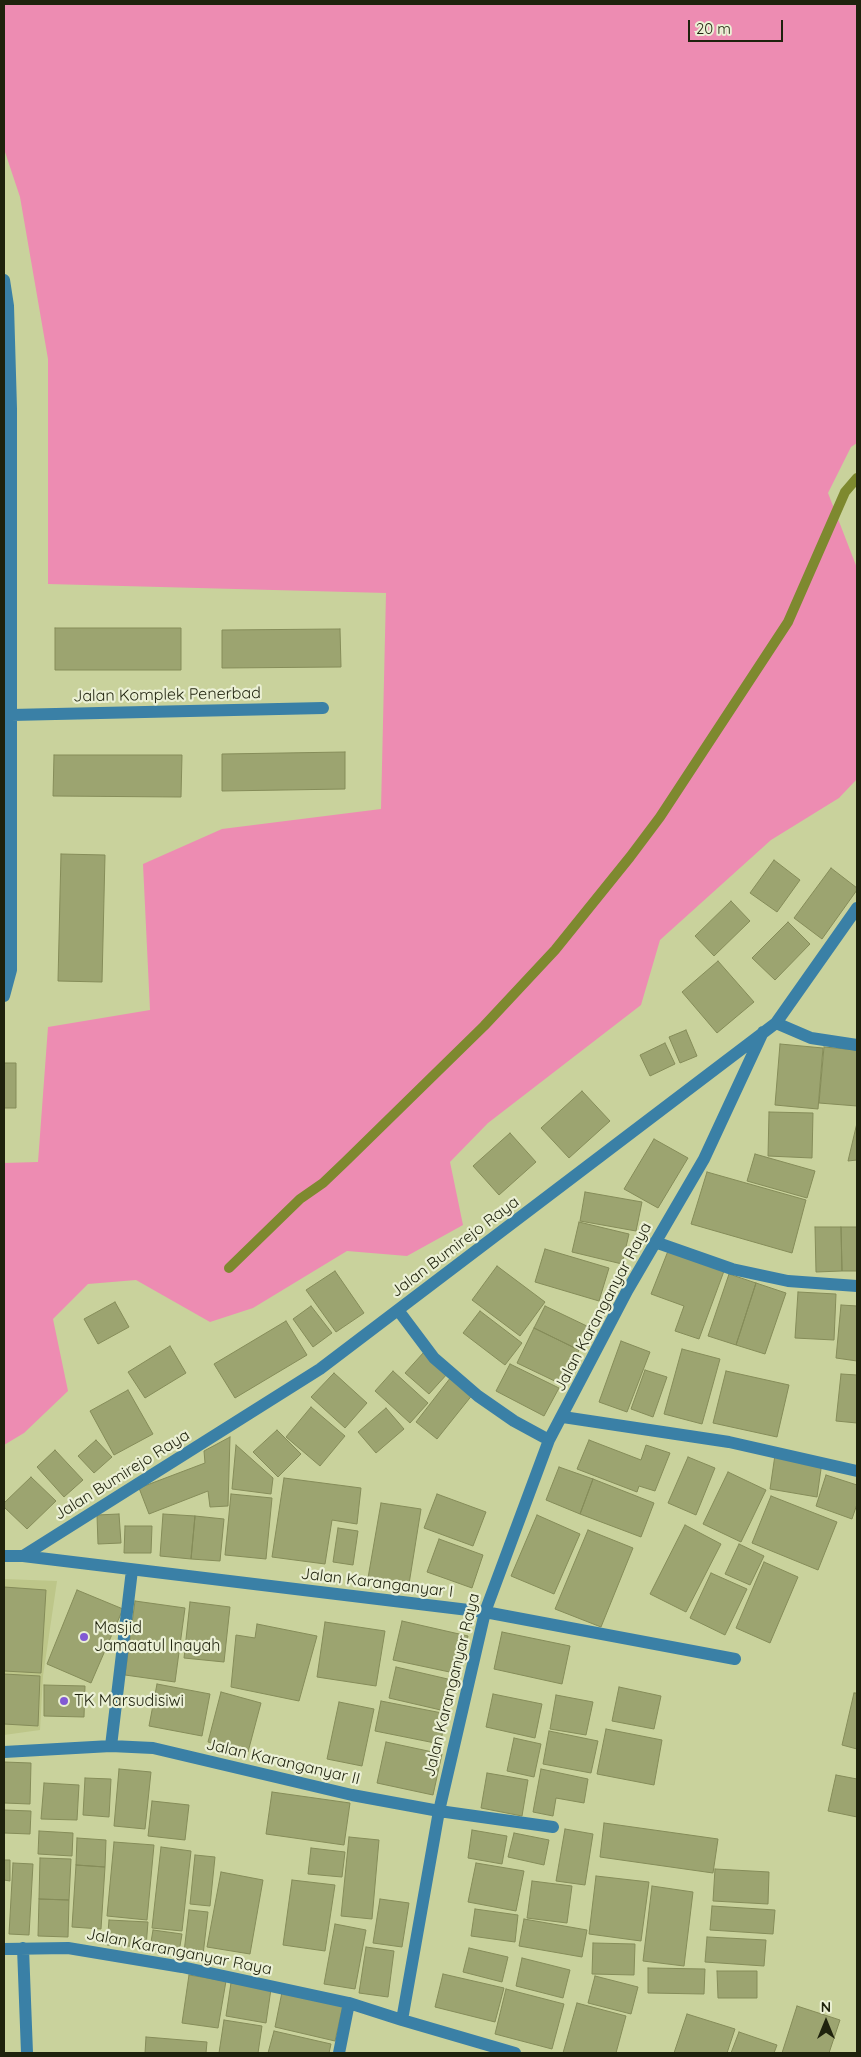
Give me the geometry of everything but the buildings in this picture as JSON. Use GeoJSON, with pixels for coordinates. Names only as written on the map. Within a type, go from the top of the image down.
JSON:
{"type":"FeatureCollection","features":[{"type":"Feature","properties":{"kind":"street"},"geometry":{"type":"LineString","coordinates":[[4,280],[8,306],[11,410],[11,970],[4,996]]}},
{"type":"Feature","properties":{"kind":"street","name":"Jalan Komplek Penerbad"},"geometry":{"type":"LineString","coordinates":[[11,715],[323,708]]}},
{"type":"Feature","properties":{"kind":"street","name":"Jalan Bumirejo Raya"},"geometry":{"type":"LineString","coordinates":[[23,1556],[320,1370],[776,1023],[857,908]]}},
{"type":"Feature","properties":{"kind":"street"},"geometry":{"type":"LineString","coordinates":[[776,1023],[811,1038],[857,1045]]}},
{"type":"Feature","properties":{"kind":"street","name":"Jalan Karanganyar Raya"},"geometry":{"type":"LineString","coordinates":[[4,1949],[68,1948],[182,1967],[350,2003],[402,2020],[439,1811],[484,1612],[549,1440],[655,1242],[704,1159],[763,1032]]}},
{"type":"Feature","properties":{"kind":"street"},"geometry":{"type":"LineString","coordinates":[[655,1242],[732,1269],[788,1281],[857,1286]]}},
{"type":"Feature","properties":{"kind":"street"},"geometry":{"type":"LineString","coordinates":[[398,1310],[434,1358],[478,1396],[514,1421],[549,1440]]}},
{"type":"Feature","properties":{"kind":"street"},"geometry":{"type":"LineString","coordinates":[[563,1417],[729,1442],[857,1471]]}},
{"type":"Feature","properties":{"kind":"street","name":"Jalan Karanganyar I"},"geometry":{"type":"LineString","coordinates":[[4,1556],[23,1556],[484,1612],[734,1659]]}},
{"type":"Feature","properties":{"kind":"street"},"geometry":{"type":"LineString","coordinates":[[110,1746],[132,1570]]}},
{"type":"Feature","properties":{"kind":"street","name":"Jalan Karanganyar II"},"geometry":{"type":"LineString","coordinates":[[4,1752],[110,1746],[153,1748],[352,1795],[439,1811],[553,1827]]}},
{"type":"Feature","properties":{"kind":"street"},"geometry":{"type":"LineString","coordinates":[[24,1948],[27,2053]]}},
{"type":"Feature","properties":{"kind":"street"},"geometry":{"type":"LineString","coordinates":[[339,2053],[350,2003]]}},
{"type":"Feature","properties":{"kind":"street"},"geometry":{"type":"LineString","coordinates":[[402,2020],[514,2053]]}},
{"type":"Feature","properties":{"kind":"shaded area"},"geometry":{"type":"Polygon","coordinates":[[[4,4],[857,4],[857,443],[851,447],[828,493],[857,568],[857,779],[839,798],[771,840],[660,940],[641,1005],[488,1123],[450,1162],[463,1225],[407,1256],[347,1251],[253,1308],[210,1322],[136,1280],[88,1284],[53,1319],[68,1391],[24,1433],[4,1445],[4,1163],[38,1162],[48,1027],[150,1010],[143,864],[222,829],[381,809],[386,593],[48,584],[48,359],[20,197],[4,149],[4,4]]]}},
{"type":"Feature","properties":{"kind":"shaded area"},"geometry":{"type":"Polygon","coordinates":[[[4,1579],[57,1581],[43,1676],[40,1730],[4,1735],[4,1579]]]}},
{"type":"Feature","properties":{"kind":"waterway"},"geometry":{"type":"LineString","coordinates":[[229,1268],[300,1199],[323,1183],[484,1026],[555,950],[630,857],[660,817],[788,622],[845,492],[857,478]]}},
{"type":"Feature","properties":{"kind":"place","name":"Masjid Jamaatul Inayah"},"geometry":{"type":"Point","coordinates":[84,1637]}},
{"type":"Feature","properties":{"kind":"place","name":"TK Marsudisiwi"},"geometry":{"type":"Point","coordinates":[64,1701]}}]}
